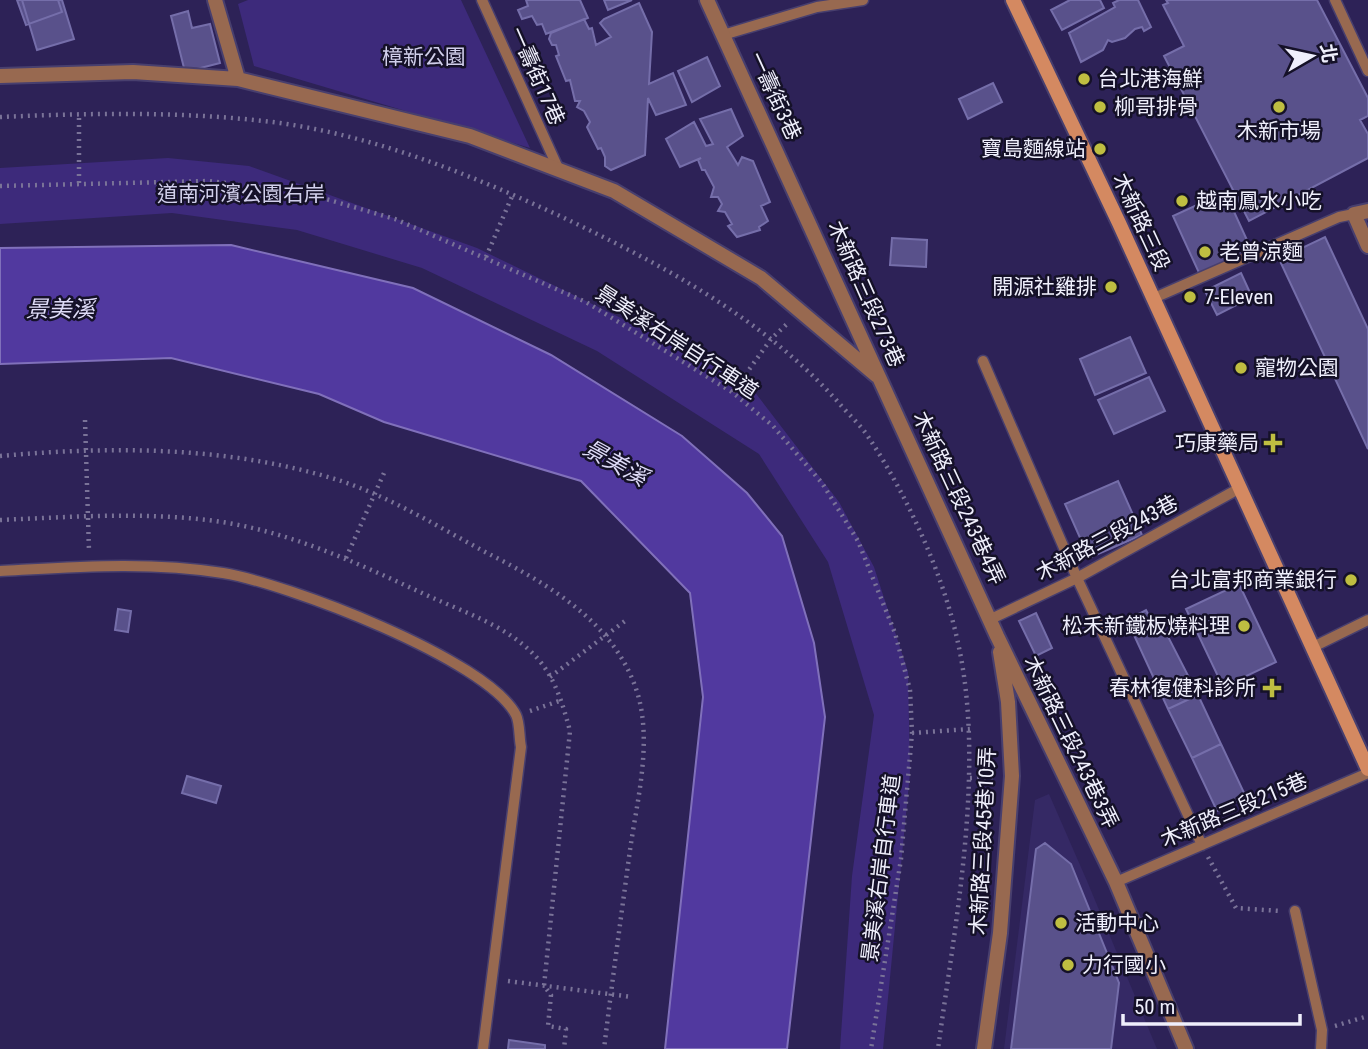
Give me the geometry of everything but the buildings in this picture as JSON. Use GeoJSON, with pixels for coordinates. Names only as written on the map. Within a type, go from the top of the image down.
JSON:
{"type":"FeatureCollection","features":[{"type":"Feature","properties":{"kind":"main road","name":"木新路三段"},"geometry":{"type":"LineString","coordinates":[[1013,0],[1154,298],[1368,771]]}},
{"type":"Feature","properties":{"kind":"street"},"geometry":{"type":"LineString","coordinates":[[215,0],[239,79]]}},
{"type":"Feature","properties":{"kind":"street","name":"一壽街3巷"},"geometry":{"type":"LineString","coordinates":[[707,0],[805,210]]}},
{"type":"Feature","properties":{"kind":"street"},"geometry":{"type":"LineString","coordinates":[[0,76],[133,72],[239,79],[470,136],[614,191],[761,278],[880,378]]}},
{"type":"Feature","properties":{"kind":"street","name":"木新路三段273巷"},"geometry":{"type":"LineString","coordinates":[[805,210],[888,394]]}},
{"type":"Feature","properties":{"kind":"street"},"geometry":{"type":"LineString","coordinates":[[1361,213],[1368,246]]}},
{"type":"Feature","properties":{"kind":"street","name":"木新路三段243巷4弄"},"geometry":{"type":"LineString","coordinates":[[888,394],[991,619]]}},
{"type":"Feature","properties":{"kind":"street","name":"木新路三段243巷3弄"},"geometry":{"type":"LineString","coordinates":[[991,619],[1116,882],[1186,1049]]}},
{"type":"Feature","properties":{"kind":"street","name":"木新路三段45巷10弄"},"geometry":{"type":"LineString","coordinates":[[984,1049],[1000,933],[1012,776],[1008,702],[997,636]]}},
{"type":"Feature","properties":{"kind":"lane","name":"一壽街17巷"},"geometry":{"type":"LineString","coordinates":[[482,0],[558,168]]}},
{"type":"Feature","properties":{"kind":"lane"},"geometry":{"type":"LineString","coordinates":[[723,35],[815,4],[863,0]]}},
{"type":"Feature","properties":{"kind":"lane"},"geometry":{"type":"LineString","coordinates":[[1335,0],[1368,71]]}},
{"type":"Feature","properties":{"kind":"lane"},"geometry":{"type":"LineString","coordinates":[[1154,298],[1339,217],[1361,213]]}},
{"type":"Feature","properties":{"kind":"lane"},"geometry":{"type":"LineString","coordinates":[[983,361],[1077,578],[1202,845]]}},
{"type":"Feature","properties":{"kind":"lane","name":"木新路三段243巷"},"geometry":{"type":"LineString","coordinates":[[991,619],[1077,578],[1240,488]]}},
{"type":"Feature","properties":{"kind":"lane"},"geometry":{"type":"LineString","coordinates":[[0,571],[153,566],[225,573],[332,607],[424,647],[488,685],[516,715],[521,747],[482,1049]]}},
{"type":"Feature","properties":{"kind":"lane"},"geometry":{"type":"LineString","coordinates":[[1313,647],[1368,620]]}},
{"type":"Feature","properties":{"kind":"lane","name":"木新路三段215巷"},"geometry":{"type":"LineString","coordinates":[[1116,882],[1368,771]]}},
{"type":"Feature","properties":{"kind":"lane"},"geometry":{"type":"LineString","coordinates":[[1295,911],[1322,1030],[1321,1049]]}},
{"type":"Feature","properties":{"kind":"path"},"geometry":{"type":"LineString","coordinates":[[79,115],[79,183]]}},
{"type":"Feature","properties":{"kind":"path"},"geometry":{"type":"LineString","coordinates":[[0,117],[184,116],[281,124],[371,143],[459,172],[612,240],[694,285],[771,339],[819,380],[868,436],[902,497],[939,579],[959,644],[970,729],[970,778],[938,1049]]}},
{"type":"Feature","properties":{"kind":"path","name":"景美溪右岸自行車道"},"geometry":{"type":"LineString","coordinates":[[0,187],[209,181],[304,193],[395,219],[586,302],[732,392],[773,426],[822,483],[858,541],[895,633],[910,690],[912,733],[901,859],[871,1049]]}},
{"type":"Feature","properties":{"kind":"path"},"geometry":{"type":"LineString","coordinates":[[486,257],[513,194]]}},
{"type":"Feature","properties":{"kind":"path"},"geometry":{"type":"LineString","coordinates":[[732,392],[771,339]]}},
{"type":"Feature","properties":{"kind":"path"},"geometry":{"type":"LineString","coordinates":[[85,420],[89,551]]}},
{"type":"Feature","properties":{"kind":"path"},"geometry":{"type":"LineString","coordinates":[[346,558],[384,473]]}},
{"type":"Feature","properties":{"kind":"path"},"geometry":{"type":"LineString","coordinates":[[0,520],[88,516],[209,520],[286,537],[346,558],[493,625],[521,643],[550,677],[562,700],[569,731],[568,765],[544,986],[551,995],[548,1026],[566,1029],[564,1049]]}},
{"type":"Feature","properties":{"kind":"path"},"geometry":{"type":"LineString","coordinates":[[76,552],[101,551]]}},
{"type":"Feature","properties":{"kind":"path"},"geometry":{"type":"LineString","coordinates":[[550,677],[625,621]]}},
{"type":"Feature","properties":{"kind":"path"},"geometry":{"type":"LineString","coordinates":[[527,712],[562,700]]}},
{"type":"Feature","properties":{"kind":"path"},"geometry":{"type":"LineString","coordinates":[[524,704],[529,724]]}},
{"type":"Feature","properties":{"kind":"path"},"geometry":{"type":"LineString","coordinates":[[912,733],[970,729]]}},
{"type":"Feature","properties":{"kind":"path"},"geometry":{"type":"LineString","coordinates":[[1202,845],[1236,908],[1295,911]]}},
{"type":"Feature","properties":{"kind":"path"},"geometry":{"type":"LineString","coordinates":[[492,978],[632,997]]}},
{"type":"Feature","properties":{"kind":"path"},"geometry":{"type":"LineString","coordinates":[[1322,1030],[1368,1016]]}},
{"type":"Feature","properties":{"kind":"shaded area","name":"力行國小"},"geometry":{"type":"Polygon","coordinates":[[[1049,794],[1157,1049],[1004,1049],[1035,800],[1049,794]]]}},
{"type":"Feature","properties":{"kind":"green space","name":"樟新公園"},"geometry":{"type":"Polygon","coordinates":[[[248,0],[461,0],[530,148],[254,66],[238,4],[248,0]]]}},
{"type":"Feature","properties":{"kind":"green space","name":"道南河濱公園右岸"},"geometry":{"type":"Polygon","coordinates":[[[168,158],[249,166],[477,248],[744,378],[839,502],[874,567],[908,672],[910,773],[883,1049],[840,1049],[852,876],[874,715],[828,562],[759,454],[597,351],[422,268],[297,230],[172,213],[0,224],[0,168],[168,158]]]}},
{"type":"Feature","properties":{"kind":"water","name":"景美溪"},"geometry":{"type":"Polygon","coordinates":[[[231,245],[413,288],[551,355],[682,436],[747,493],[782,536],[814,643],[825,717],[787,1049],[665,1049],[703,697],[690,593],[581,481],[384,422],[319,394],[171,358],[0,364],[0,248],[231,245]]]}},
{"type":"Feature","properties":{"kind":"place","name":"台北港海鮮"},"geometry":{"type":"Point","coordinates":[1084,79]}},
{"type":"Feature","properties":{"kind":"place","name":"柳哥排骨"},"geometry":{"type":"Point","coordinates":[1100,107]}},
{"type":"Feature","properties":{"kind":"place","name":"木新市場"},"geometry":{"type":"Point","coordinates":[1279,107]}},
{"type":"Feature","properties":{"kind":"place","name":"寶島麵線站"},"geometry":{"type":"Point","coordinates":[1100,149]}},
{"type":"Feature","properties":{"kind":"place","name":"越南鳳水小吃"},"geometry":{"type":"Point","coordinates":[1182,201]}},
{"type":"Feature","properties":{"kind":"place","name":"老曾涼麵"},"geometry":{"type":"Point","coordinates":[1205,252]}},
{"type":"Feature","properties":{"kind":"place","name":"開源社雞排"},"geometry":{"type":"Point","coordinates":[1111,287]}},
{"type":"Feature","properties":{"kind":"place","name":"7-Eleven"},"geometry":{"type":"Point","coordinates":[1190,297]}},
{"type":"Feature","properties":{"kind":"place","name":"寵物公園"},"geometry":{"type":"Point","coordinates":[1241,368]}},
{"type":"Feature","properties":{"kind":"place","name":"巧康藥局"},"geometry":{"type":"Point","coordinates":[1273,443]}},
{"type":"Feature","properties":{"kind":"place","name":"台北富邦商業銀行"},"geometry":{"type":"Point","coordinates":[1351,580]}},
{"type":"Feature","properties":{"kind":"place","name":"松禾新鐵板燒料理"},"geometry":{"type":"Point","coordinates":[1244,626]}},
{"type":"Feature","properties":{"kind":"place","name":"春林復健科診所"},"geometry":{"type":"Point","coordinates":[1272,688]}},
{"type":"Feature","properties":{"kind":"place","name":"活動中心"},"geometry":{"type":"Point","coordinates":[1061,923]}},
{"type":"Feature","properties":{"kind":"place","name":"力行國小"},"geometry":{"type":"Point","coordinates":[1068,965]}}]}
